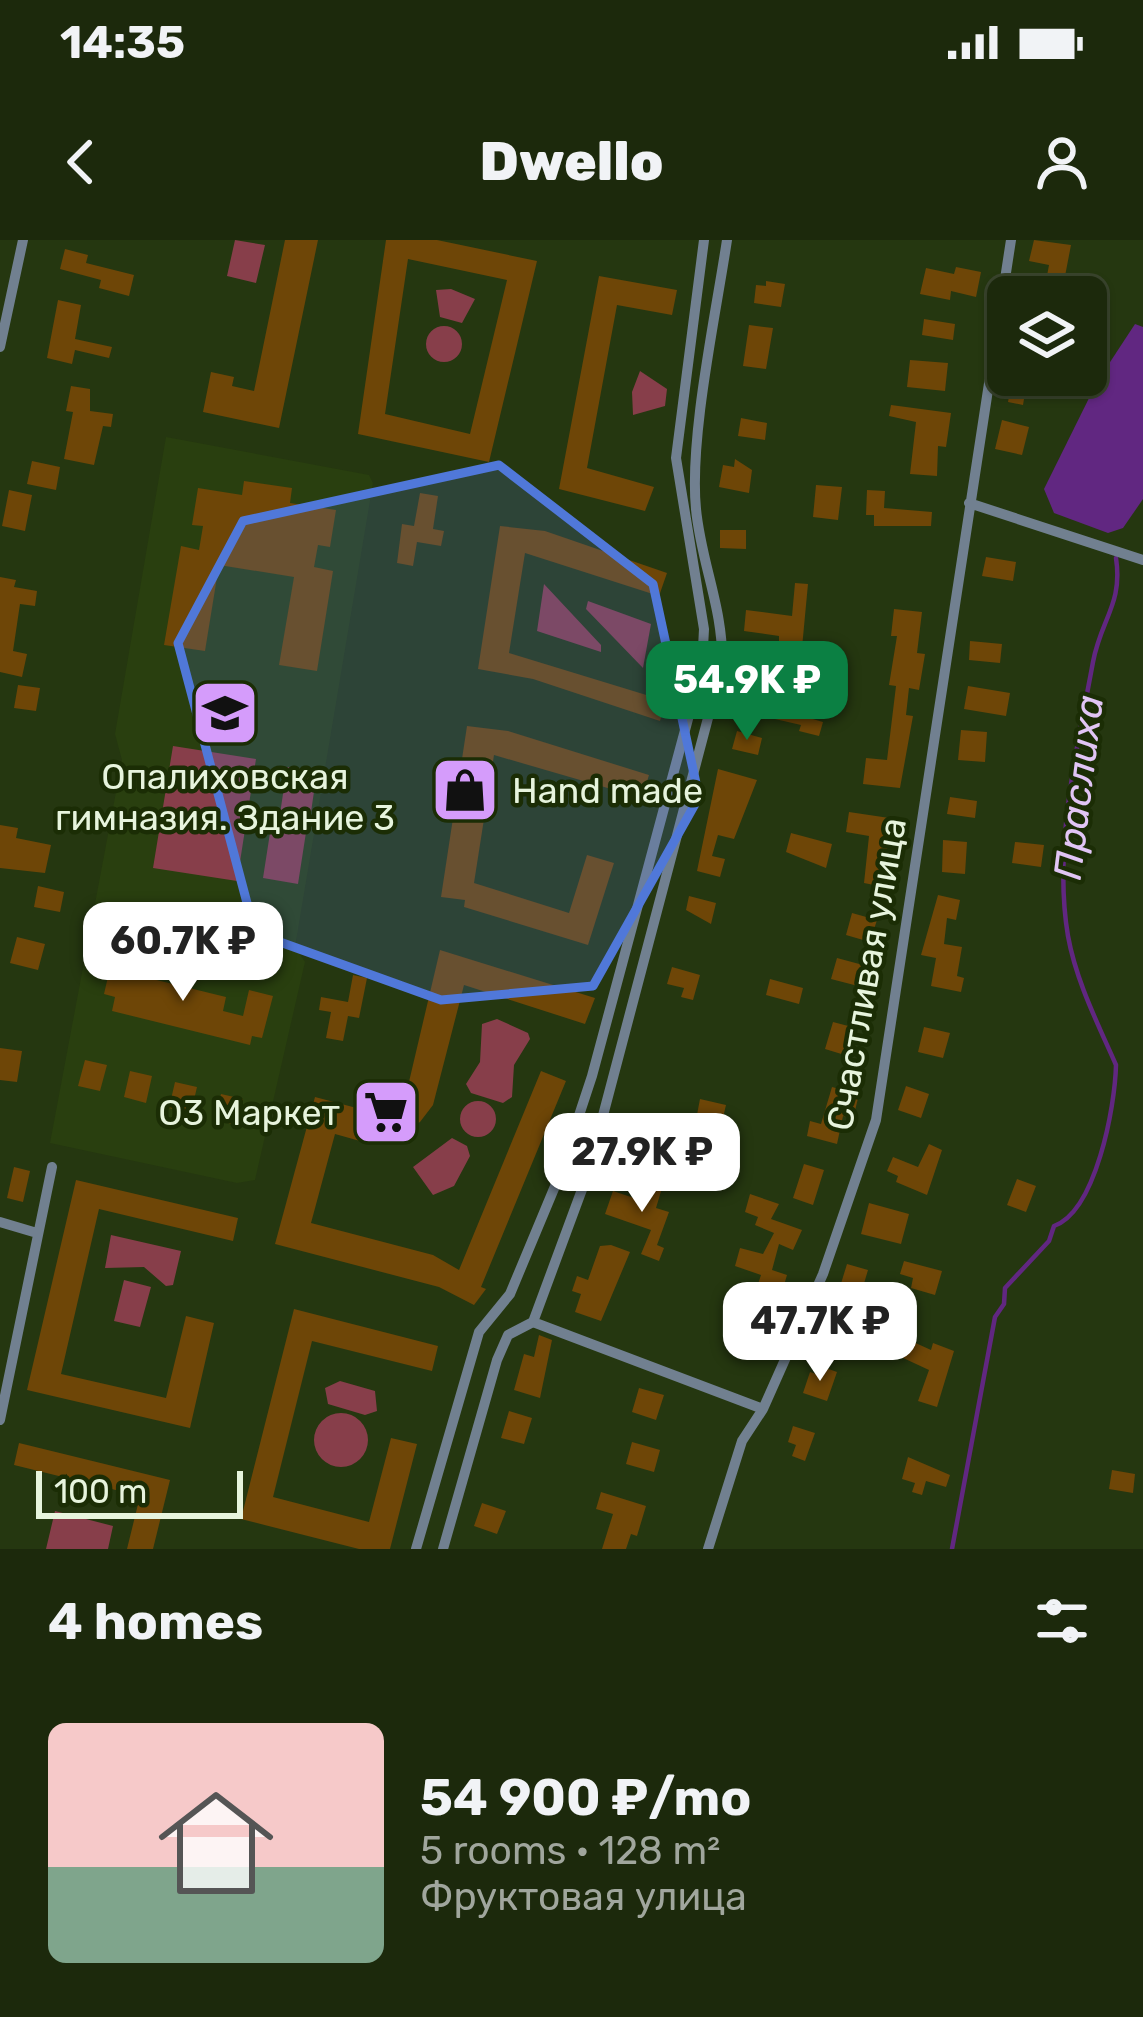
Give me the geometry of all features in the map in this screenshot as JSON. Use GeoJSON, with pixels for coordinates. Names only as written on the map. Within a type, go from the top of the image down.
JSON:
{"type":"FeatureCollection","features":[{"type":"Feature","properties":{"kind":"street"},"geometry":{"type":"LineString","coordinates":[[0,347],[23,240]]}},
{"type":"Feature","properties":{"kind":"street"},"geometry":{"type":"LineString","coordinates":[[416,1549],[479,1332],[510,1294],[585,1096],[702,667],[704,629],[676,458],[704,240]]}},
{"type":"Feature","properties":{"kind":"street"},"geometry":{"type":"LineString","coordinates":[[442,1549],[497,1360],[508,1336],[533,1322],[587,1176],[722,665],[723,633],[700,531],[696,473],[727,240]]}},
{"type":"Feature","properties":{"kind":"street","name":"Счастливая улица"},"geometry":{"type":"LineString","coordinates":[[708,1549],[742,1442],[763,1409],[823,1274],[876,1120],[1011,240]]}},
{"type":"Feature","properties":{"kind":"street"},"geometry":{"type":"LineString","coordinates":[[969,503],[1143,560]]}},
{"type":"Feature","properties":{"kind":"street"},"geometry":{"type":"LineString","coordinates":[[0,1420],[52,1167]]}},
{"type":"Feature","properties":{"kind":"street"},"geometry":{"type":"LineString","coordinates":[[0,1222],[38,1233]]}},
{"type":"Feature","properties":{"kind":"street"},"geometry":{"type":"LineString","coordinates":[[533,1322],[763,1409]]}},
{"type":"Feature","properties":{"kind":"highlighted area"},"geometry":{"type":"Polygon","coordinates":[[[499,465],[653,584],[699,797],[593,986],[441,1000],[255,933],[178,643],[243,521],[499,465]]]}},
{"type":"Feature","properties":{"kind":"shaded area"},"geometry":{"type":"Polygon","coordinates":[[[235,240],[265,245],[256,283],[227,276],[235,240]]]}},
{"type":"Feature","properties":{"kind":"shaded area"},"geometry":{"type":"Polygon","coordinates":[[[451,289],[475,299],[462,323],[440,317],[436,290],[451,289]]]}},
{"type":"Feature","properties":{"kind":"shaded area"},"geometry":{"type":"Polygon","coordinates":[[[1135,324],[1143,327],[1143,499],[1123,528],[1108,533],[1054,513],[1044,489],[1090,396],[1107,396],[1107,367],[1135,324]]]}},
{"type":"Feature","properties":{"kind":"shaded area"},"geometry":{"type":"Polygon","coordinates":[[[444,326],[456,332],[462,344],[456,356],[444,362],[432,356],[426,344],[432,332],[444,326]]]}},
{"type":"Feature","properties":{"kind":"shaded area"},"geometry":{"type":"Polygon","coordinates":[[[640,371],[667,389],[665,406],[633,415],[632,392],[640,371]]]}},
{"type":"Feature","properties":{"kind":"shaded area","name":"Опалиховская гимназия. Здание 3"},"geometry":{"type":"Polygon","coordinates":[[[166,437],[369,475],[373,483],[295,947],[305,962],[255,1180],[237,1183],[50,1143],[122,760],[115,734],[166,437]]]}},
{"type":"Feature","properties":{"kind":"shaded area"},"geometry":{"type":"Polygon","coordinates":[[[544,584],[601,645],[601,652],[537,631],[544,584]]]}},
{"type":"Feature","properties":{"kind":"shaded area"},"geometry":{"type":"Polygon","coordinates":[[[588,601],[651,624],[643,668],[586,609],[588,601]]]}},
{"type":"Feature","properties":{"kind":"shaded area"},"geometry":{"type":"Polygon","coordinates":[[[173,746],[256,759],[237,881],[153,868],[173,746]]]}},
{"type":"Feature","properties":{"kind":"shaded area"},"geometry":{"type":"Polygon","coordinates":[[[287,767],[317,771],[310,819],[280,814],[287,767]]]}},
{"type":"Feature","properties":{"kind":"shaded area"},"geometry":{"type":"Polygon","coordinates":[[[272,820],[307,826],[298,884],[263,878],[272,820]]]}},
{"type":"Feature","properties":{"kind":"shaded area"},"geometry":{"type":"Polygon","coordinates":[[[168,920],[208,926],[204,952],[164,946],[168,920]]]}},
{"type":"Feature","properties":{"kind":"shaded area"},"geometry":{"type":"Polygon","coordinates":[[[497,1019],[528,1033],[530,1039],[514,1065],[512,1097],[503,1103],[471,1093],[466,1084],[480,1062],[482,1024],[497,1019]]]}},
{"type":"Feature","properties":{"kind":"shaded area"},"geometry":{"type":"Polygon","coordinates":[[[478,1101],[491,1106],[496,1119],[491,1132],[478,1137],[465,1132],[460,1119],[465,1106],[478,1101]]]}},
{"type":"Feature","properties":{"kind":"shaded area"},"geometry":{"type":"Polygon","coordinates":[[[452,1138],[467,1146],[470,1156],[454,1186],[433,1195],[413,1167],[452,1138]]]}},
{"type":"Feature","properties":{"kind":"shaded area"},"geometry":{"type":"Polygon","coordinates":[[[111,1235],[181,1251],[173,1285],[166,1286],[144,1267],[105,1268],[111,1235]]]}},
{"type":"Feature","properties":{"kind":"shaded area"},"geometry":{"type":"Polygon","coordinates":[[[124,1280],[151,1287],[140,1327],[114,1321],[124,1280]]]}},
{"type":"Feature","properties":{"kind":"shaded area"},"geometry":{"type":"Polygon","coordinates":[[[340,1381],[375,1391],[377,1411],[365,1415],[328,1404],[325,1388],[340,1381]]]}},
{"type":"Feature","properties":{"kind":"shaded area"},"geometry":{"type":"Polygon","coordinates":[[[341,1413],[360,1421],[368,1440],[360,1459],[341,1467],[322,1459],[314,1440],[322,1421],[341,1413]]]}},
{"type":"Feature","properties":{"kind":"shaded area"},"geometry":{"type":"Polygon","coordinates":[[[55,1511],[113,1526],[108,1549],[46,1549],[55,1511]]]}},
{"type":"Feature","properties":{"kind":"building"},"geometry":{"type":"Polygon","coordinates":[[[285,240],[318,240],[279,428],[203,412],[211,372],[234,377],[232,386],[254,391],[285,240]]]}},
{"type":"Feature","properties":{"kind":"building"},"geometry":{"type":"Polygon","coordinates":[[[386,240],[437,240],[537,261],[489,462],[358,434],[386,240]],[[408,259],[385,414],[470,434],[507,280],[408,259]]]}},
{"type":"Feature","properties":{"kind":"building"},"geometry":{"type":"Polygon","coordinates":[[[1034,240],[1071,245],[1065,276],[1047,276],[1049,265],[1029,261],[1034,240]]]}},
{"type":"Feature","properties":{"kind":"building"},"geometry":{"type":"Polygon","coordinates":[[[65,249],[88,255],[86,263],[134,275],[129,296],[99,288],[101,280],[60,269],[65,249]]]}},
{"type":"Feature","properties":{"kind":"building"},"geometry":{"type":"Polygon","coordinates":[[[956,267],[981,272],[976,297],[951,291],[950,300],[920,294],[926,268],[954,274],[956,267]]]}},
{"type":"Feature","properties":{"kind":"building"},"geometry":{"type":"Polygon","coordinates":[[[599,276],[677,290],[672,315],[617,305],[587,468],[654,487],[645,511],[559,489],[599,276]]]}},
{"type":"Feature","properties":{"kind":"building"},"geometry":{"type":"Polygon","coordinates":[[[766,281],[785,284],[781,307],[754,303],[756,285],[766,286],[766,281]]]}},
{"type":"Feature","properties":{"kind":"building"},"geometry":{"type":"Polygon","coordinates":[[[58,300],[81,305],[75,339],[112,347],[109,358],[75,350],[72,364],[47,358],[58,300]]]}},
{"type":"Feature","properties":{"kind":"building"},"geometry":{"type":"Polygon","coordinates":[[[924,319],[955,324],[953,340],[922,335],[924,319]]]}},
{"type":"Feature","properties":{"kind":"building"},"geometry":{"type":"Polygon","coordinates":[[[749,325],[773,328],[766,369],[743,366],[749,325]]]}},
{"type":"Feature","properties":{"kind":"building"},"geometry":{"type":"Polygon","coordinates":[[[910,360],[948,363],[945,391],[907,387],[910,360]]]}},
{"type":"Feature","properties":{"kind":"building"},"geometry":{"type":"Polygon","coordinates":[[[71,386],[90,389],[90,411],[113,414],[111,427],[103,426],[94,465],[64,459],[73,412],[66,411],[71,386]]]}},
{"type":"Feature","properties":{"kind":"building"},"geometry":{"type":"Polygon","coordinates":[[[1009,396],[1024,396],[1023,405],[1008,402],[1009,396]]]}},
{"type":"Feature","properties":{"kind":"building"},"geometry":{"type":"Polygon","coordinates":[[[891,405],[951,413],[946,447],[938,446],[937,476],[910,474],[916,422],[889,416],[891,405]]]}},
{"type":"Feature","properties":{"kind":"building"},"geometry":{"type":"Polygon","coordinates":[[[741,418],[767,423],[765,440],[738,436],[741,418]]]}},
{"type":"Feature","properties":{"kind":"building"},"geometry":{"type":"Polygon","coordinates":[[[1002,420],[1029,427],[1022,455],[995,449],[1002,420]]]}},
{"type":"Feature","properties":{"kind":"building"},"geometry":{"type":"Polygon","coordinates":[[[735,459],[752,470],[749,493],[719,487],[723,465],[734,467],[735,459]]]}},
{"type":"Feature","properties":{"kind":"building"},"geometry":{"type":"Polygon","coordinates":[[[32,461],[60,467],[56,490],[27,484],[32,461]]]}},
{"type":"Feature","properties":{"kind":"building"},"geometry":{"type":"Polygon","coordinates":[[[244,481],[292,488],[290,503],[336,510],[330,547],[318,545],[314,567],[333,571],[317,671],[279,665],[294,577],[219,565],[205,651],[164,645],[181,546],[199,550],[203,526],[192,525],[198,488],[242,495],[244,481]]]}},
{"type":"Feature","properties":{"kind":"building"},"geometry":{"type":"Polygon","coordinates":[[[816,485],[842,487],[838,520],[813,517],[816,485]]]}},
{"type":"Feature","properties":{"kind":"building"},"geometry":{"type":"Polygon","coordinates":[[[9,490],[32,495],[25,531],[2,526],[9,490]]]}},
{"type":"Feature","properties":{"kind":"building"},"geometry":{"type":"Polygon","coordinates":[[[867,490],[885,491],[884,508],[932,512],[931,526],[874,526],[874,515],[866,515],[867,490]]]}},
{"type":"Feature","properties":{"kind":"building"},"geometry":{"type":"Polygon","coordinates":[[[420,493],[438,496],[433,529],[444,531],[441,546],[417,542],[413,566],[397,563],[402,524],[414,526],[420,493]]]}},
{"type":"Feature","properties":{"kind":"building"},"geometry":{"type":"Polygon","coordinates":[[[500,526],[545,531],[667,573],[659,596],[525,553],[509,653],[666,701],[660,721],[533,679],[478,669],[500,526]]]}},
{"type":"Feature","properties":{"kind":"building"},"geometry":{"type":"Polygon","coordinates":[[[720,530],[746,530],[746,549],[720,548],[720,530]]]}},
{"type":"Feature","properties":{"kind":"building"},"geometry":{"type":"Polygon","coordinates":[[[986,557],[1016,562],[1013,581],[982,576],[986,557]]]}},
{"type":"Feature","properties":{"kind":"building"},"geometry":{"type":"Polygon","coordinates":[[[0,577],[16,580],[14,587],[37,591],[35,606],[20,604],[13,651],[27,654],[22,677],[0,672],[0,577]]]}},
{"type":"Feature","properties":{"kind":"building"},"geometry":{"type":"Polygon","coordinates":[[[795,583],[808,584],[800,669],[779,669],[779,636],[744,631],[746,610],[792,616],[795,583]]]}},
{"type":"Feature","properties":{"kind":"building"},"geometry":{"type":"Polygon","coordinates":[[[894,609],[922,612],[917,653],[925,654],[919,690],[909,688],[906,715],[913,716],[900,788],[863,784],[866,758],[887,760],[896,686],[889,685],[897,636],[891,636],[894,609]]]}},
{"type":"Feature","properties":{"kind":"building"},"geometry":{"type":"Polygon","coordinates":[[[970,641],[1002,644],[1000,663],[969,660],[970,641]]]}},
{"type":"Feature","properties":{"kind":"building"},"geometry":{"type":"Polygon","coordinates":[[[18,685],[40,688],[36,711],[14,708],[18,685]]]}},
{"type":"Feature","properties":{"kind":"building"},"geometry":{"type":"Polygon","coordinates":[[[968,686],[1010,693],[1006,716],[964,709],[968,686]]]}},
{"type":"Feature","properties":{"kind":"building"},"geometry":{"type":"Polygon","coordinates":[[[748,693],[793,698],[792,713],[823,722],[819,736],[799,731],[801,725],[745,712],[748,693]]]}},
{"type":"Feature","properties":{"kind":"building"},"geometry":{"type":"Polygon","coordinates":[[[467,726],[508,731],[649,775],[642,798],[494,755],[474,883],[569,913],[587,855],[614,863],[588,945],[464,907],[465,900],[441,897],[467,726]]]}},
{"type":"Feature","properties":{"kind":"building"},"geometry":{"type":"Polygon","coordinates":[[[961,730],[987,732],[985,762],[958,760],[961,730]]]}},
{"type":"Feature","properties":{"kind":"building"},"geometry":{"type":"Polygon","coordinates":[[[737,731],[762,738],[758,755],[732,749],[737,731]]]}},
{"type":"Feature","properties":{"kind":"building"},"geometry":{"type":"Polygon","coordinates":[[[718,769],[757,780],[734,839],[718,835],[712,856],[725,859],[720,877],[697,871],[718,769]]]}},
{"type":"Feature","properties":{"kind":"building"},"geometry":{"type":"Polygon","coordinates":[[[950,797],[977,801],[975,818],[947,814],[950,797]]]}},
{"type":"Feature","properties":{"kind":"building"},"geometry":{"type":"Polygon","coordinates":[[[849,812],[896,819],[893,840],[888,839],[884,887],[864,883],[869,836],[846,832],[849,812]]]}},
{"type":"Feature","properties":{"kind":"building"},"geometry":{"type":"Polygon","coordinates":[[[0,825],[18,828],[16,838],[51,845],[45,873],[0,868],[0,825]]]}},
{"type":"Feature","properties":{"kind":"building"},"geometry":{"type":"Polygon","coordinates":[[[791,833],[832,844],[826,868],[786,852],[791,833]]]}},
{"type":"Feature","properties":{"kind":"building"},"geometry":{"type":"Polygon","coordinates":[[[943,840],[967,842],[965,874],[942,872],[943,840]]]}},
{"type":"Feature","properties":{"kind":"building"},"geometry":{"type":"Polygon","coordinates":[[[1015,842],[1044,845],[1041,867],[1012,863],[1015,842]]]}},
{"type":"Feature","properties":{"kind":"building"},"geometry":{"type":"Polygon","coordinates":[[[38,886],[64,892],[60,912],[34,907],[38,886]]]}},
{"type":"Feature","properties":{"kind":"building"},"geometry":{"type":"Polygon","coordinates":[[[938,895],[960,900],[956,920],[947,918],[944,944],[962,947],[957,976],[964,978],[961,992],[931,986],[936,958],[921,955],[938,895]]]}},
{"type":"Feature","properties":{"kind":"building"},"geometry":{"type":"Polygon","coordinates":[[[689,896],[716,903],[711,924],[686,910],[689,896]]]}},
{"type":"Feature","properties":{"kind":"building"},"geometry":{"type":"Polygon","coordinates":[[[852,913],[877,920],[870,942],[846,935],[852,913]]]}},
{"type":"Feature","properties":{"kind":"building"},"geometry":{"type":"Polygon","coordinates":[[[17,937],[45,944],[38,970],[10,963],[17,937]]]}},
{"type":"Feature","properties":{"kind":"building"},"geometry":{"type":"Polygon","coordinates":[[[440,950],[595,998],[585,1024],[464,985],[433,1105],[420,1122],[392,1138],[360,1141],[335,1134],[311,1223],[433,1255],[459,1270],[541,1071],[566,1081],[481,1287],[486,1289],[474,1305],[439,1287],[275,1244],[315,1097],[368,1111],[394,1103],[408,1086],[440,950]]]}},
{"type":"Feature","properties":{"kind":"building"},"geometry":{"type":"Polygon","coordinates":[[[114,951],[141,958],[136,975],[226,997],[223,1011],[243,1016],[249,990],[273,996],[262,1038],[252,1036],[250,1045],[112,1011],[115,997],[104,994],[114,951]]]}},
{"type":"Feature","properties":{"kind":"building"},"geometry":{"type":"Polygon","coordinates":[[[837,958],[863,965],[858,986],[831,979],[837,958]]]}},
{"type":"Feature","properties":{"kind":"building"},"geometry":{"type":"Polygon","coordinates":[[[672,967],[700,975],[693,1000],[681,997],[684,988],[667,984],[672,967]]]}},
{"type":"Feature","properties":{"kind":"building"},"geometry":{"type":"Polygon","coordinates":[[[353,975],[367,978],[359,1018],[348,1016],[343,1041],[326,1038],[331,1012],[319,1010],[321,997],[348,1002],[353,975]]]}},
{"type":"Feature","properties":{"kind":"building"},"geometry":{"type":"Polygon","coordinates":[[[770,979],[803,988],[799,1004],[766,995],[770,979]]]}},
{"type":"Feature","properties":{"kind":"building"},"geometry":{"type":"Polygon","coordinates":[[[833,1022],[856,1028],[848,1056],[825,1049],[833,1022]]]}},
{"type":"Feature","properties":{"kind":"building"},"geometry":{"type":"Polygon","coordinates":[[[924,1027],[950,1033],[943,1058],[918,1052],[924,1027]]]}},
{"type":"Feature","properties":{"kind":"building"},"geometry":{"type":"Polygon","coordinates":[[[0,1048],[22,1051],[17,1082],[0,1080],[0,1048]]]}},
{"type":"Feature","properties":{"kind":"building"},"geometry":{"type":"Polygon","coordinates":[[[85,1060],[107,1065],[100,1091],[78,1086],[85,1060]]]}},
{"type":"Feature","properties":{"kind":"building"},"geometry":{"type":"Polygon","coordinates":[[[130,1071],[152,1076],[146,1103],[124,1097],[130,1071]]]}},
{"type":"Feature","properties":{"kind":"building"},"geometry":{"type":"Polygon","coordinates":[[[175,1082],[197,1087],[191,1113],[169,1108],[175,1082]]]}},
{"type":"Feature","properties":{"kind":"building"},"geometry":{"type":"Polygon","coordinates":[[[906,1086],[929,1094],[921,1118],[898,1110],[906,1086]]]}},
{"type":"Feature","properties":{"kind":"building"},"geometry":{"type":"Polygon","coordinates":[[[832,1087],[859,1094],[853,1119],[843,1116],[837,1144],[807,1136],[810,1121],[821,1124],[832,1087]]]}},
{"type":"Feature","properties":{"kind":"building"},"geometry":{"type":"Polygon","coordinates":[[[221,1094],[243,1099],[237,1125],[215,1120],[221,1094]]]}},
{"type":"Feature","properties":{"kind":"building"},"geometry":{"type":"Polygon","coordinates":[[[700,1099],[726,1105],[721,1126],[696,1120],[700,1099]]]}},
{"type":"Feature","properties":{"kind":"building"},"geometry":{"type":"Polygon","coordinates":[[[929,1144],[942,1150],[927,1195],[896,1182],[898,1176],[887,1171],[893,1157],[918,1167],[929,1144]]]}},
{"type":"Feature","properties":{"kind":"building"},"geometry":{"type":"Polygon","coordinates":[[[804,1164],[824,1170],[813,1205],[793,1198],[804,1164]]]}},
{"type":"Feature","properties":{"kind":"building"},"geometry":{"type":"Polygon","coordinates":[[[14,1167],[30,1171],[23,1202],[7,1198],[14,1167]]]}},
{"type":"Feature","properties":{"kind":"building"},"geometry":{"type":"Polygon","coordinates":[[[1017,1179],[1036,1186],[1026,1212],[1007,1205],[1017,1179]]]}},
{"type":"Feature","properties":{"kind":"building"},"geometry":{"type":"Polygon","coordinates":[[[76,1180],[238,1218],[233,1241],[99,1209],[61,1374],[166,1398],[186,1316],[214,1323],[190,1428],[27,1390],[76,1180]]]}},
{"type":"Feature","properties":{"kind":"building"},"geometry":{"type":"Polygon","coordinates":[[[639,1181],[662,1188],[656,1208],[669,1212],[657,1245],[664,1248],[659,1261],[641,1254],[651,1230],[605,1214],[613,1191],[634,1198],[639,1181]]]}},
{"type":"Feature","properties":{"kind":"building"},"geometry":{"type":"Polygon","coordinates":[[[750,1194],[779,1204],[771,1219],[802,1230],[793,1250],[779,1244],[772,1270],[787,1275],[782,1292],[758,1284],[761,1275],[735,1266],[740,1248],[763,1254],[774,1233],[755,1225],[758,1217],[745,1212],[750,1194]]]}},
{"type":"Feature","properties":{"kind":"building"},"geometry":{"type":"Polygon","coordinates":[[[869,1203],[909,1214],[901,1244],[861,1234],[869,1203]]]}},
{"type":"Feature","properties":{"kind":"building"},"geometry":{"type":"Polygon","coordinates":[[[600,1246],[630,1252],[601,1321],[575,1312],[581,1294],[572,1291],[577,1276],[588,1280],[600,1246]]]}},
{"type":"Feature","properties":{"kind":"building"},"geometry":{"type":"Polygon","coordinates":[[[904,1261],[942,1271],[935,1295],[911,1288],[913,1278],[900,1274],[904,1261]]]}},
{"type":"Feature","properties":{"kind":"building"},"geometry":{"type":"Polygon","coordinates":[[[847,1264],[868,1270],[860,1297],[839,1290],[847,1264]]]}},
{"type":"Feature","properties":{"kind":"building"},"geometry":{"type":"Polygon","coordinates":[[[294,1309],[438,1346],[432,1371],[312,1341],[273,1497],[369,1522],[391,1438],[417,1444],[390,1549],[359,1549],[241,1519],[294,1309]]]}},
{"type":"Feature","properties":{"kind":"building"},"geometry":{"type":"Polygon","coordinates":[[[838,1325],[873,1335],[868,1354],[833,1343],[838,1325]]]}},
{"type":"Feature","properties":{"kind":"building"},"geometry":{"type":"Polygon","coordinates":[[[539,1335],[552,1340],[540,1398],[514,1390],[524,1354],[534,1357],[539,1335]]]}},
{"type":"Feature","properties":{"kind":"building"},"geometry":{"type":"Polygon","coordinates":[[[909,1340],[931,1350],[933,1343],[954,1351],[937,1407],[918,1401],[929,1370],[901,1357],[909,1340]]]}},
{"type":"Feature","properties":{"kind":"building"},"geometry":{"type":"Polygon","coordinates":[[[823,1367],[837,1372],[827,1401],[803,1393],[810,1372],[820,1375],[823,1367]]]}},
{"type":"Feature","properties":{"kind":"building"},"geometry":{"type":"Polygon","coordinates":[[[639,1388],[664,1395],[656,1420],[632,1412],[639,1388]]]}},
{"type":"Feature","properties":{"kind":"building"},"geometry":{"type":"Polygon","coordinates":[[[509,1411],[532,1418],[524,1444],[501,1438],[509,1411]]]}},
{"type":"Feature","properties":{"kind":"building"},"geometry":{"type":"Polygon","coordinates":[[[793,1426],[815,1433],[805,1461],[792,1456],[796,1445],[788,1442],[793,1426]]]}},
{"type":"Feature","properties":{"kind":"building"},"geometry":{"type":"Polygon","coordinates":[[[632,1442],[660,1450],[654,1472],[626,1464],[632,1442]]]}},
{"type":"Feature","properties":{"kind":"building"},"geometry":{"type":"Polygon","coordinates":[[[19,1443],[170,1480],[153,1549],[127,1549],[140,1496],[14,1465],[19,1443]]]}},
{"type":"Feature","properties":{"kind":"building"},"geometry":{"type":"Polygon","coordinates":[[[908,1457],[950,1475],[946,1487],[926,1481],[922,1495],[912,1492],[915,1483],[902,1479],[908,1457]]]}},
{"type":"Feature","properties":{"kind":"building"},"geometry":{"type":"Polygon","coordinates":[[[1112,1470],[1135,1474],[1133,1493],[1109,1489],[1112,1470]]]}},
{"type":"Feature","properties":{"kind":"building"},"geometry":{"type":"Polygon","coordinates":[[[601,1492],[646,1506],[637,1536],[631,1534],[626,1549],[602,1549],[613,1514],[596,1509],[601,1492]]]}},
{"type":"Feature","properties":{"kind":"building"},"geometry":{"type":"Polygon","coordinates":[[[482,1503],[506,1511],[497,1534],[474,1526],[482,1503]]]}},
{"type":"Feature","properties":{"kind":"waterway","name":"Праслиха"},"geometry":{"type":"LineString","coordinates":[[952,1549],[995,1317],[1004,1304],[1005,1288],[1081,1200],[1100,1156],[1112,1106],[1116,1065],[1072,953],[1063,868],[1074,764],[1097,647],[1116,588],[1116,558]]}},
{"type":"Feature","properties":{"kind":"place","name":"Опалиховская гимназия. Здание 3"},"geometry":{"type":"Point","coordinates":[225,713]}},
{"type":"Feature","properties":{"kind":"place","name":"Hand made"},"geometry":{"type":"Point","coordinates":[465,790]}},
{"type":"Feature","properties":{"kind":"place","name":"О3 Маркет"},"geometry":{"type":"Point","coordinates":[386,1112]}}]}
